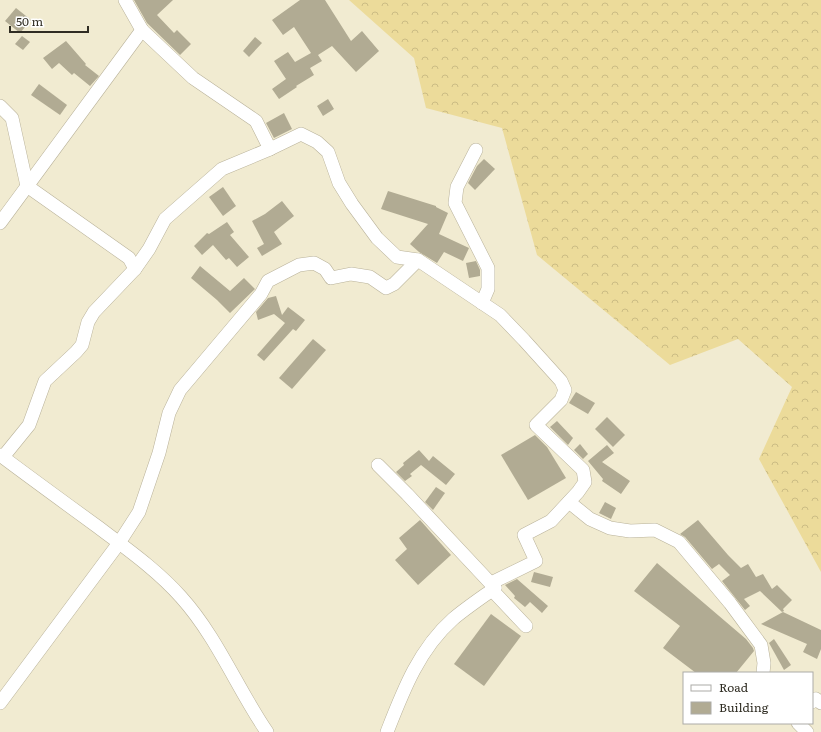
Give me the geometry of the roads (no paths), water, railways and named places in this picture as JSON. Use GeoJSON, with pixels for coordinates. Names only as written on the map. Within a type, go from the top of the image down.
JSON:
{"type":"FeatureCollection","features":[{"type":"Feature","properties":{"kind":"street"},"geometry":{"type":"LineString","coordinates":[[125,0],[142,30],[193,78],[256,121],[270,149]]}},
{"type":"Feature","properties":{"kind":"street"},"geometry":{"type":"LineString","coordinates":[[0,223],[142,30]]}},
{"type":"Feature","properties":{"kind":"street"},"geometry":{"type":"LineString","coordinates":[[0,106],[12,118],[27,186],[129,258],[135,269]]}},
{"type":"Feature","properties":{"kind":"street"},"geometry":{"type":"LineString","coordinates":[[267,732],[253,712],[217,647],[199,619],[181,597],[152,568],[2,456],[29,425],[45,381],[76,352],[82,344],[88,322],[94,312],[135,269],[149,249],[165,219],[222,169],[301,134],[317,142],[328,152],[339,183],[352,204],[377,238],[397,257],[418,260],[500,315],[561,382],[565,390],[561,400],[536,425],[583,470],[585,482],[570,502],[551,521],[524,535],[536,561],[493,582],[494,589]]}},
{"type":"Feature","properties":{"kind":"street"},"geometry":{"type":"LineString","coordinates":[[476,150],[457,187],[455,203],[488,268],[488,289],[482,303]]}},
{"type":"Feature","properties":{"kind":"street"},"geometry":{"type":"LineString","coordinates":[[0,703],[119,543],[139,512],[159,453],[169,413],[180,390],[261,294],[268,281],[299,265],[314,263],[325,269],[331,278],[351,274],[370,277],[386,288],[394,284],[418,260]]}},
{"type":"Feature","properties":{"kind":"street"},"geometry":{"type":"LineString","coordinates":[[378,465],[407,494],[526,626]]}},
{"type":"Feature","properties":{"kind":"street"},"geometry":{"type":"LineString","coordinates":[[570,502],[590,519],[610,528],[630,531],[655,530],[679,542],[730,603],[762,645],[764,663],[763,672]]}},
{"type":"Feature","properties":{"kind":"street"},"geometry":{"type":"LineString","coordinates":[[387,732],[407,683],[422,656],[453,620],[494,589]]}},
{"type":"Feature","properties":{"kind":"street"},"geometry":{"type":"LineString","coordinates":[[813,701],[816,699],[821,703]]}}]}
